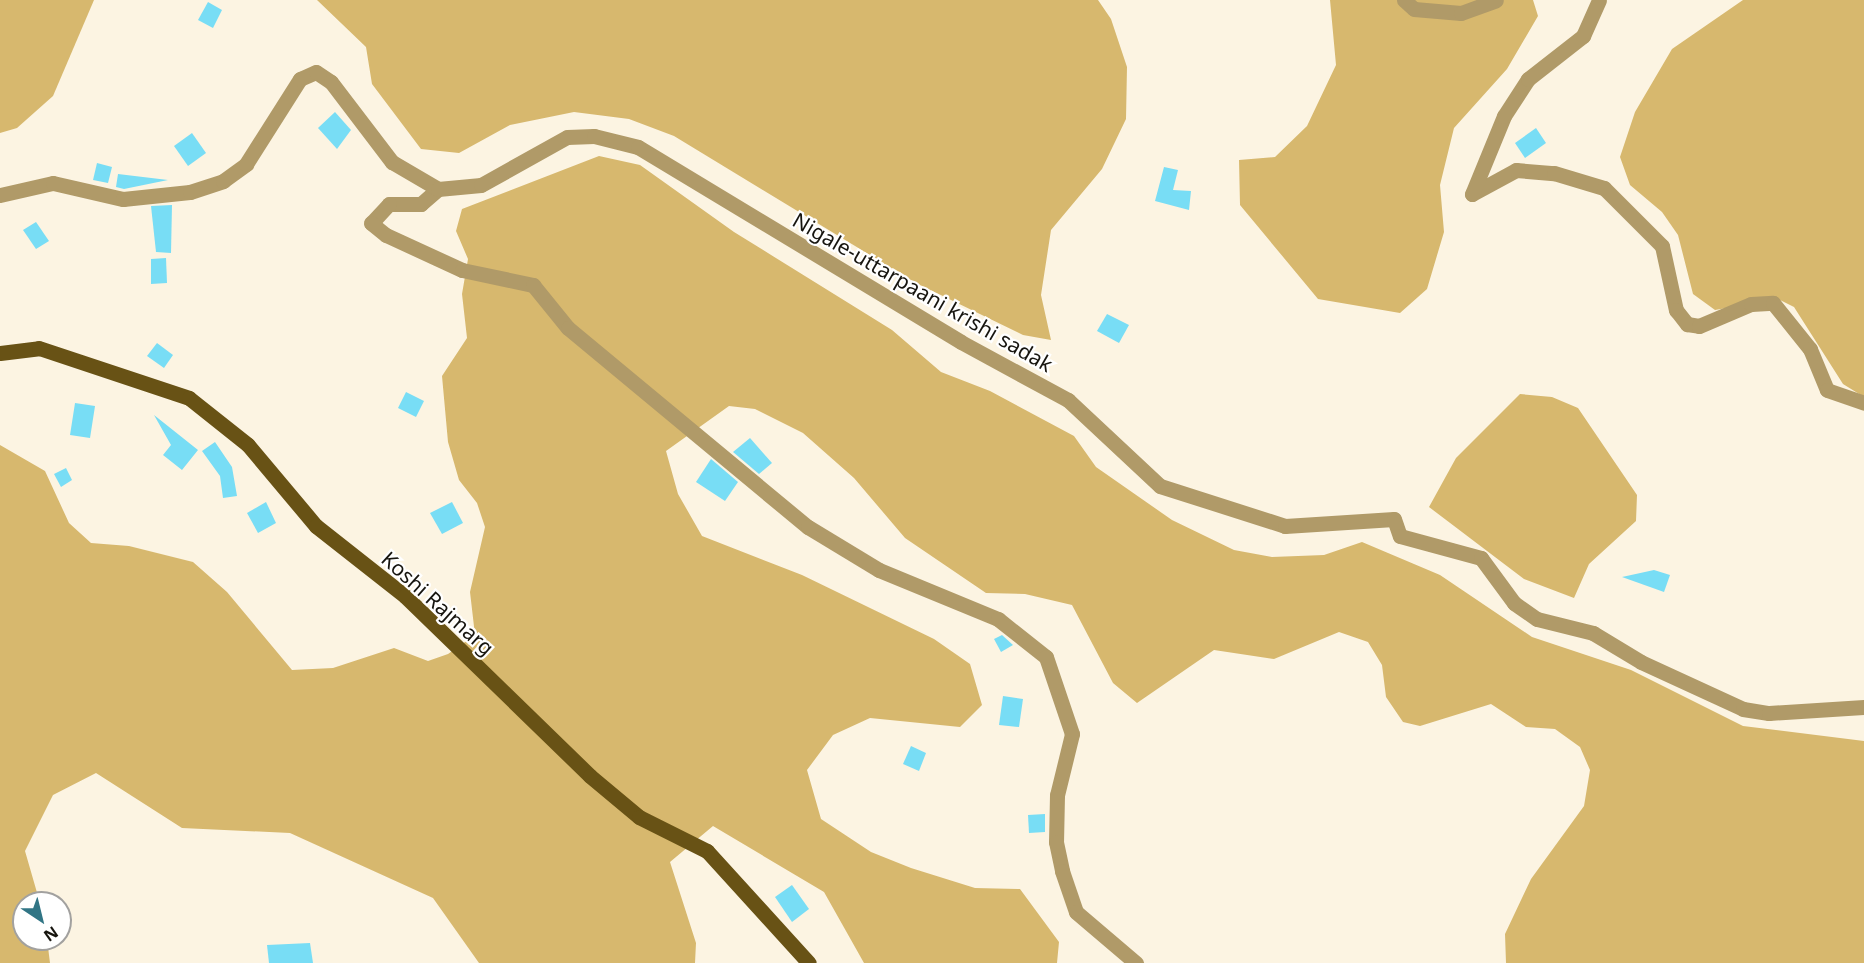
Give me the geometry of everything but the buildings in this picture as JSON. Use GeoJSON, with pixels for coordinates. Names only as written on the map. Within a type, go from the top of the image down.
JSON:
{"type":"FeatureCollection","features":[{"type":"Feature","properties":{"kind":"main road","name":"Koshi Rajmarg"},"geometry":{"type":"LineString","coordinates":[[0,352],[39,348],[189,398],[248,445],[316,526],[405,596],[590,776],[639,817],[707,851],[809,963]]}},
{"type":"Feature","properties":{"kind":"street"},"geometry":{"type":"LineString","coordinates":[[1404,0],[1414,9],[1461,13],[1496,0]]}},
{"type":"Feature","properties":{"kind":"street"},"geometry":{"type":"LineString","coordinates":[[1599,0],[1583,36],[1528,79],[1504,116],[1472,194],[1516,170],[1554,173],[1604,188],[1662,246],[1676,310],[1687,324],[1700,326],[1751,304],[1773,303],[1810,349],[1827,390],[1864,403]]}},
{"type":"Feature","properties":{"kind":"street"},"geometry":{"type":"LineString","coordinates":[[0,195],[53,183],[123,199],[190,192],[223,181],[246,164],[300,79],[316,72],[331,82],[392,162],[438,189],[421,204],[389,204],[371,223],[386,235],[462,270],[532,285],[568,328],[808,527],[879,570],[998,619],[1046,657],[1072,734],[1057,795],[1056,842],[1062,871],[1076,912],[1136,963]]}},
{"type":"Feature","properties":{"kind":"street","name":"Nigale-uttarpaani krishi sadak"},"geometry":{"type":"LineString","coordinates":[[438,189],[482,185],[567,137],[594,136],[638,147],[961,342],[1068,400],[1160,486],[1285,526],[1394,519],[1400,536],[1480,558],[1514,603],[1537,619],[1593,633],[1641,662],[1743,709],[1769,713],[1864,707]]}},
{"type":"Feature","properties":{"kind":"shaded area"},"geometry":{"type":"Polygon","coordinates":[[[0,0],[94,0],[53,96],[17,128],[0,133],[0,0]]]}},
{"type":"Feature","properties":{"kind":"shaded area"},"geometry":{"type":"Polygon","coordinates":[[[317,0],[1098,0],[1111,19],[1127,67],[1126,119],[1102,169],[1051,230],[1041,295],[1051,340],[1023,335],[916,283],[674,136],[629,119],[574,112],[510,125],[459,153],[421,149],[372,84],[366,47],[317,0]]]}},
{"type":"Feature","properties":{"kind":"shaded area"},"geometry":{"type":"Polygon","coordinates":[[[1330,0],[1533,0],[1538,16],[1507,69],[1454,128],[1440,185],[1444,232],[1427,289],[1400,313],[1318,299],[1240,205],[1239,160],[1275,157],[1307,126],[1336,65],[1330,0]]]}},
{"type":"Feature","properties":{"kind":"shaded area"},"geometry":{"type":"Polygon","coordinates":[[[1743,0],[1864,0],[1864,397],[1843,384],[1794,307],[1778,299],[1715,310],[1693,294],[1678,235],[1662,212],[1630,185],[1620,157],[1635,112],[1672,49],[1743,0]]]}},
{"type":"Feature","properties":{"kind":"shaded area"},"geometry":{"type":"Polygon","coordinates":[[[599,156],[640,165],[734,232],[892,330],[941,372],[990,391],[1074,436],[1096,467],[1172,520],[1234,550],[1272,557],[1324,555],[1362,542],[1440,575],[1532,637],[1631,670],[1743,726],[1864,741],[1864,963],[1506,963],[1505,934],[1531,879],[1584,806],[1590,770],[1580,747],[1555,729],[1526,727],[1491,704],[1420,726],[1403,722],[1386,697],[1382,665],[1368,642],[1339,632],[1274,659],[1214,650],[1137,703],[1113,683],[1072,605],[1025,594],[986,593],[905,538],[854,478],[803,433],[755,409],[729,406],[666,451],[678,494],[702,536],[802,575],[934,639],[970,664],[982,705],[960,727],[870,718],[833,735],[807,770],[821,819],[871,852],[911,868],[975,888],[1020,889],[1059,942],[1057,963],[864,963],[824,892],[713,826],[670,862],[696,943],[695,963],[479,963],[433,898],[290,833],[182,828],[96,773],[53,795],[25,851],[37,891],[12,891],[12,951],[48,951],[50,963],[0,963],[0,445],[45,471],[69,523],[91,543],[129,546],[193,562],[227,592],[292,670],[333,668],[394,648],[428,661],[448,654],[475,635],[470,592],[485,527],[477,503],[459,480],[448,442],[442,376],[467,338],[462,294],[468,259],[456,231],[462,209],[599,156]]]}},
{"type":"Feature","properties":{"kind":"shaded area"},"geometry":{"type":"Polygon","coordinates":[[[1520,394],[1552,397],[1578,408],[1637,495],[1636,521],[1589,564],[1574,598],[1524,579],[1429,507],[1456,458],[1520,394]]]}}]}
